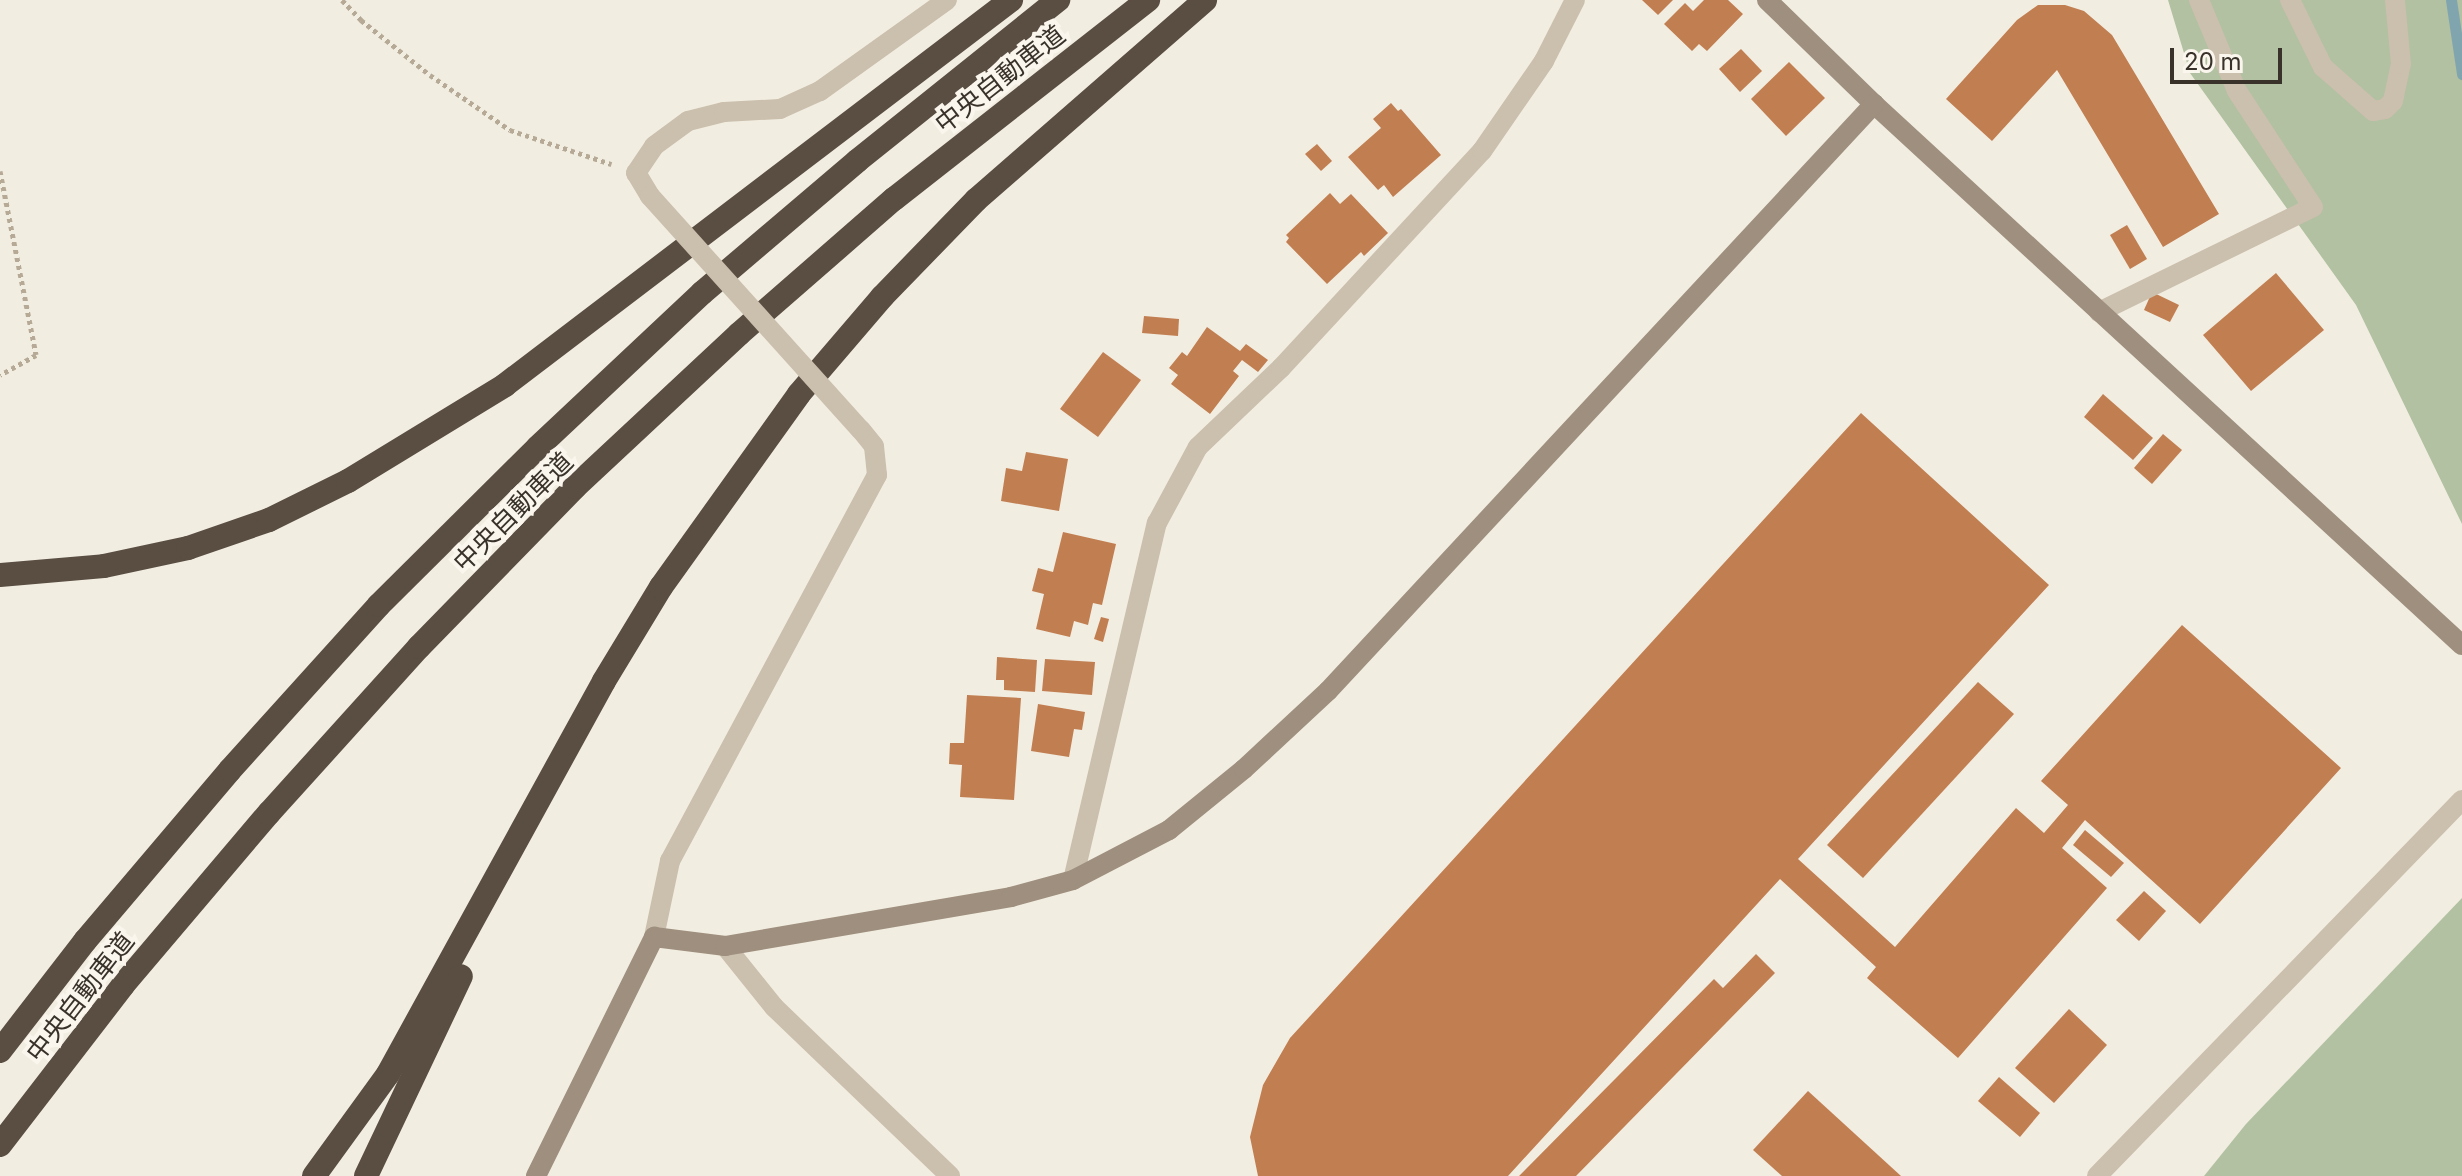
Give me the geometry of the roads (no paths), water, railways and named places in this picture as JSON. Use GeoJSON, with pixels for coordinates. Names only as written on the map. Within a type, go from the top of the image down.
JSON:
{"type":"FeatureCollection","features":[{"type":"Feature","properties":{"kind":"highway"},"geometry":{"type":"LineString","coordinates":[[0,575],[104,566],[188,548],[269,520],[348,481],[505,385],[1011,0]]}},
{"type":"Feature","properties":{"kind":"highway","name":"中央自動車道"},"geometry":{"type":"LineString","coordinates":[[0,1051],[85,941],[230,770],[379,605],[538,447],[702,293],[857,161],[1058,0]]}},
{"type":"Feature","properties":{"kind":"highway","name":"中央自動車道"},"geometry":{"type":"LineString","coordinates":[[0,1145],[123,985],[269,813],[419,647],[575,487],[739,334],[894,199],[1148,0]]}},
{"type":"Feature","properties":{"kind":"highway"},"geometry":{"type":"LineString","coordinates":[[314,1176],[388,1074],[555,771],[661,587],[799,394],[882,297],[976,200],[1205,0]]}},
{"type":"Feature","properties":{"kind":"highway"},"geometry":{"type":"LineString","coordinates":[[366,1176],[555,771]]}},
{"type":"Feature","properties":{"kind":"street"},"geometry":{"type":"LineString","coordinates":[[536,1176],[654,937],[670,861],[877,475],[874,446],[650,196],[636,173],[654,146],[688,121],[724,112],[780,109],[820,91],[947,0]]}},
{"type":"Feature","properties":{"kind":"street"},"geometry":{"type":"LineString","coordinates":[[1073,880],[1157,523],[1198,447],[1281,368],[1482,151],[1544,61],[1575,0]]}},
{"type":"Feature","properties":{"kind":"street"},"geometry":{"type":"LineString","coordinates":[[1767,0],[1874,104],[2462,645]]}},
{"type":"Feature","properties":{"kind":"street"},"geometry":{"type":"LineString","coordinates":[[2099,312],[2313,207],[2237,91],[2199,0]]}},
{"type":"Feature","properties":{"kind":"street"},"geometry":{"type":"LineString","coordinates":[[2290,0],[2323,67],[2373,111],[2385,109],[2393,101],[2401,64],[2395,0]]}},
{"type":"Feature","properties":{"kind":"street"},"geometry":{"type":"LineString","coordinates":[[654,937],[725,946],[1011,897],[1073,880],[1169,830],[1244,769],[1328,691],[1874,104]]}},
{"type":"Feature","properties":{"kind":"street"},"geometry":{"type":"LineString","coordinates":[[2097,1176],[2462,800]]}},
{"type":"Feature","properties":{"kind":"street"},"geometry":{"type":"LineString","coordinates":[[725,946],[774,1007],[950,1176]]}},
{"type":"Feature","properties":{"kind":"waterway"},"geometry":{"type":"LineString","coordinates":[[2451,0],[2462,74]]}}]}
